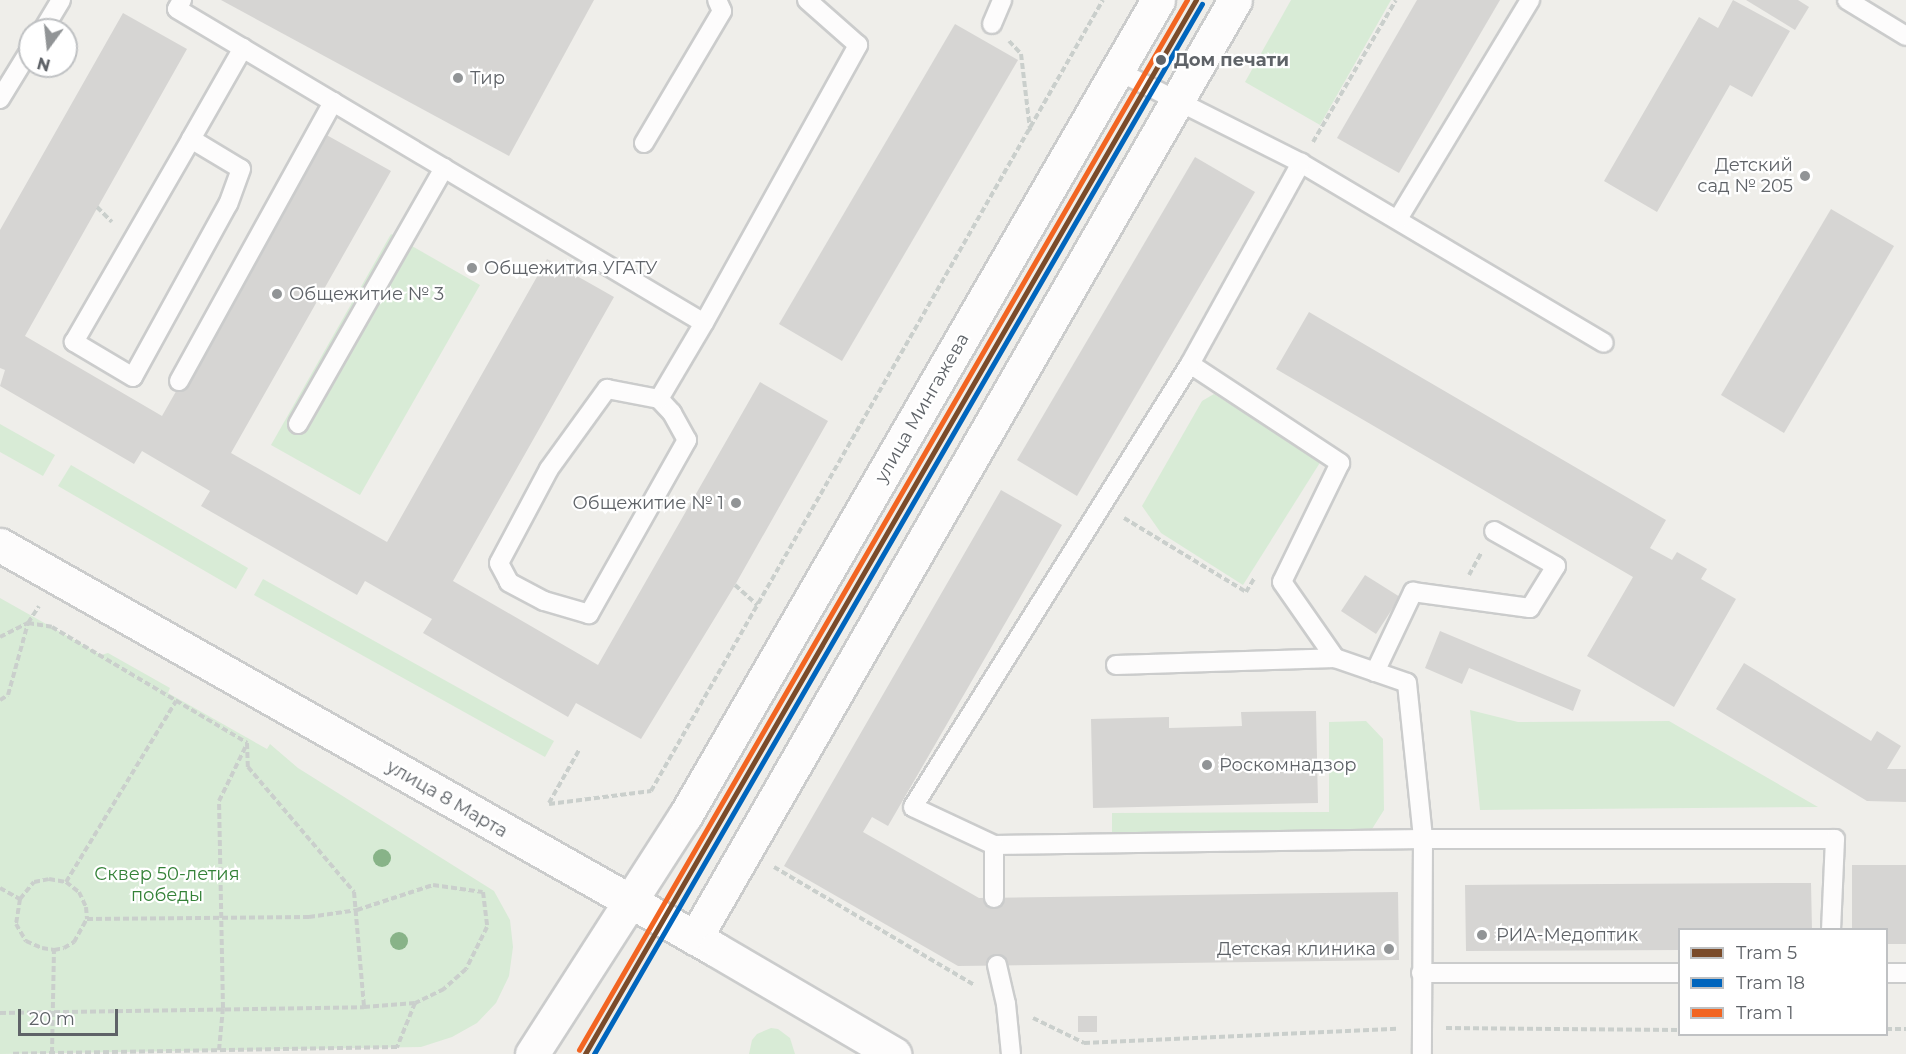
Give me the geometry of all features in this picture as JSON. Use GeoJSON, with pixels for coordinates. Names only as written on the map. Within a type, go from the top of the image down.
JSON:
{"type":"FeatureCollection","features":[{"type":"Feature","properties":{"kind":"street","name":"улица Мингажева"},"geometry":{"type":"LineString","coordinates":[[532,1054],[685,816],[1119,71],[1158,0]]}},
{"type":"Feature","properties":{"kind":"street"},"geometry":{"type":"LineString","coordinates":[[695,938],[1235,0]]}},
{"type":"Feature","properties":{"kind":"street","name":"улица 8 Марта"},"geometry":{"type":"LineString","coordinates":[[0,545],[695,938],[894,1054]]}},
{"type":"Feature","properties":{"kind":"lane"},"geometry":{"type":"LineString","coordinates":[[50,18],[61,0]]}},
{"type":"Feature","properties":{"kind":"lane"},"geometry":{"type":"LineString","coordinates":[[182,0],[177,9],[704,323]]}},
{"type":"Feature","properties":{"kind":"lane"},"geometry":{"type":"LineString","coordinates":[[644,143],[722,11],[717,0]]}},
{"type":"Feature","properties":{"kind":"lane"},"geometry":{"type":"LineString","coordinates":[[659,399],[704,323],[858,45],[807,0]]}},
{"type":"Feature","properties":{"kind":"lane"},"geometry":{"type":"LineString","coordinates":[[992,24],[1002,0]]}},
{"type":"Feature","properties":{"kind":"lane"},"geometry":{"type":"LineString","coordinates":[[1398,219],[1530,0]]}},
{"type":"Feature","properties":{"kind":"lane"},"geometry":{"type":"LineString","coordinates":[[1847,0],[1906,36]]}},
{"type":"Feature","properties":{"kind":"lane"},"geometry":{"type":"LineString","coordinates":[[191,138],[241,170],[228,204],[133,377],[74,342],[191,138],[243,48]]}},
{"type":"Feature","properties":{"kind":"lane"},"geometry":{"type":"LineString","coordinates":[[0,99],[18,70]]}},
{"type":"Feature","properties":{"kind":"lane"},"geometry":{"type":"LineString","coordinates":[[1119,71],[1301,163],[1604,343]]}},
{"type":"Feature","properties":{"kind":"lane"},"geometry":{"type":"LineString","coordinates":[[179,381],[333,102]]}},
{"type":"Feature","properties":{"kind":"lane"},"geometry":{"type":"LineString","coordinates":[[1301,163],[1190,364],[914,807],[994,845],[1423,839],[1835,839],[1831,928]]}},
{"type":"Feature","properties":{"kind":"lane"},"geometry":{"type":"LineString","coordinates":[[297,424],[444,168]]}},
{"type":"Feature","properties":{"kind":"lane"},"geometry":{"type":"LineString","coordinates":[[1190,364],[1340,464],[1282,582],[1335,658]]}},
{"type":"Feature","properties":{"kind":"lane"},"geometry":{"type":"LineString","coordinates":[[607,389],[659,399],[672,413],[687,440],[589,614],[544,601],[509,582],[499,563],[549,469],[607,389]]}},
{"type":"Feature","properties":{"kind":"lane"},"geometry":{"type":"LineString","coordinates":[[1375,672],[1413,592],[1530,608],[1556,566],[1494,531]]}},
{"type":"Feature","properties":{"kind":"lane"},"geometry":{"type":"LineString","coordinates":[[1116,665],[1335,658],[1407,683],[1423,839],[1422,1054]]}},
{"type":"Feature","properties":{"kind":"lane"},"geometry":{"type":"LineString","coordinates":[[994,845],[994,898]]}},
{"type":"Feature","properties":{"kind":"lane"},"geometry":{"type":"LineString","coordinates":[[997,965],[1005,1004],[1011,1054]]}},
{"type":"Feature","properties":{"kind":"lane"},"geometry":{"type":"LineString","coordinates":[[1421,972],[1678,973]]}},
{"type":"Feature","properties":{"kind":"lane"},"geometry":{"type":"LineString","coordinates":[[1888,973],[1906,973]]}},
{"type":"Feature","properties":{"kind":"path"},"geometry":{"type":"LineString","coordinates":[[579,750],[549,804],[651,790],[859,422],[1030,130],[1103,0]]}},
{"type":"Feature","properties":{"kind":"path"},"geometry":{"type":"LineString","coordinates":[[1301,163],[1396,0]]}},
{"type":"Feature","properties":{"kind":"path"},"geometry":{"type":"LineString","coordinates":[[992,24],[1021,54],[1030,130]]}},
{"type":"Feature","properties":{"kind":"path"},"geometry":{"type":"LineString","coordinates":[[1102,505],[1246,592],[1258,573]]}},
{"type":"Feature","properties":{"kind":"path"},"geometry":{"type":"LineString","coordinates":[[1456,598],[1494,531]]}},
{"type":"Feature","properties":{"kind":"path"},"geometry":{"type":"LineString","coordinates":[[0,700],[8,695],[28,623],[57,577]]}},
{"type":"Feature","properties":{"kind":"path"},"geometry":{"type":"LineString","coordinates":[[735,585],[757,605]]}},
{"type":"Feature","properties":{"kind":"path"},"geometry":{"type":"LineString","coordinates":[[0,637],[28,623],[52,627],[247,743]]}},
{"type":"Feature","properties":{"kind":"path"},"geometry":{"type":"LineString","coordinates":[[66,882],[176,701]]}},
{"type":"Feature","properties":{"kind":"path"},"geometry":{"type":"LineString","coordinates":[[247,743],[249,766],[354,892],[364,1007]]}},
{"type":"Feature","properties":{"kind":"path"},"geometry":{"type":"LineString","coordinates":[[219,1050],[223,1008],[219,801],[247,743]]}},
{"type":"Feature","properties":{"kind":"path"},"geometry":{"type":"LineString","coordinates":[[769,864],[1005,1004],[1084,1044],[1422,1027],[1678,1029]]}},
{"type":"Feature","properties":{"kind":"path"},"geometry":{"type":"LineString","coordinates":[[49,879],[66,882],[79,892],[86,907],[87,919],[74,942],[64,948],[54,950],[34,945],[20,933],[16,913],[20,899],[34,882],[49,879]]}},
{"type":"Feature","properties":{"kind":"path"},"geometry":{"type":"LineString","coordinates":[[0,1013],[364,1007],[415,1003],[444,989],[466,969],[487,927],[483,892],[433,885],[357,910],[309,917],[220,916],[87,919]]}},
{"type":"Feature","properties":{"kind":"path"},"geometry":{"type":"LineString","coordinates":[[0,888],[20,899]]}},
{"type":"Feature","properties":{"kind":"path"},"geometry":{"type":"LineString","coordinates":[[52,1053],[54,950]]}},
{"type":"Feature","properties":{"kind":"path"},"geometry":{"type":"LineString","coordinates":[[12,1054],[397,1047],[415,1003]]}},
{"type":"Feature","properties":{"kind":"path"},"geometry":{"type":"LineString","coordinates":[[1888,1029],[1906,1029]]}},
{"type":"Feature","properties":{"kind":"green space"},"geometry":{"type":"Polygon","coordinates":[[[1291,0],[1391,0],[1320,125],[1245,82],[1291,0]]]}},
{"type":"Feature","properties":{"kind":"green space"},"geometry":{"type":"Polygon","coordinates":[[[391,234],[480,285],[360,495],[271,445],[391,234]]]}},
{"type":"Feature","properties":{"kind":"green space"},"geometry":{"type":"Polygon","coordinates":[[[1214,394],[1321,461],[1243,585],[1161,533],[1142,506],[1202,401],[1214,394]]]}},
{"type":"Feature","properties":{"kind":"green space"},"geometry":{"type":"Polygon","coordinates":[[[0,424],[55,455],[43,476],[0,452],[0,424]]]}},
{"type":"Feature","properties":{"kind":"green space"},"geometry":{"type":"Polygon","coordinates":[[[71,465],[248,568],[236,589],[58,486],[71,465]]]}},
{"type":"Feature","properties":{"kind":"green space"},"geometry":{"type":"Polygon","coordinates":[[[263,579],[554,741],[545,757],[254,595],[263,579]]]}},
{"type":"Feature","properties":{"kind":"green space","name":"Сквер 50-летия победы"},"geometry":{"type":"Polygon","coordinates":[[[0,598],[101,655],[108,653],[170,688],[168,693],[267,749],[270,744],[298,768],[494,891],[510,920],[513,947],[509,976],[496,1003],[477,1023],[452,1037],[421,1047],[0,1054],[0,598]]]}},
{"type":"Feature","properties":{"kind":"green space"},"geometry":{"type":"Polygon","coordinates":[[[1470,710],[1518,722],[1669,721],[1818,807],[1480,810],[1470,710]]]}},
{"type":"Feature","properties":{"kind":"green space"},"geometry":{"type":"Polygon","coordinates":[[[1366,721],[1383,739],[1384,810],[1372,829],[1112,833],[1112,813],[1329,812],[1329,722],[1366,721]]]}},
{"type":"Feature","properties":{"kind":"green space"},"geometry":{"type":"Polygon","coordinates":[[[771,1028],[778,1029],[790,1038],[795,1054],[749,1054],[752,1040],[757,1034],[771,1028]]]}},
{"type":"Feature","properties":{"kind":"building","name":"Тир"},"geometry":{"type":"Polygon","coordinates":[[[221,0],[594,0],[509,156],[221,0]]]}},
{"type":"Feature","properties":{"kind":"building"},"geometry":{"type":"Polygon","coordinates":[[[1417,0],[1500,0],[1399,173],[1337,138],[1417,0]]]}},
{"type":"Feature","properties":{"kind":"building"},"geometry":{"type":"Polygon","coordinates":[[[1733,0],[1790,31],[1752,97],[1730,85],[1657,212],[1604,181],[1699,17],[1718,28],[1733,0]]]}},
{"type":"Feature","properties":{"kind":"building"},"geometry":{"type":"Polygon","coordinates":[[[1746,0],[1798,0],[1809,7],[1795,30],[1746,0]]]}},
{"type":"Feature","properties":{"kind":"building"},"geometry":{"type":"Polygon","coordinates":[[[123,13],[187,49],[25,336],[162,416],[323,133],[391,171],[231,453],[387,542],[547,259],[614,297],[453,581],[598,665],[760,382],[828,421],[735,585],[641,739],[576,703],[568,717],[423,633],[432,619],[365,581],[357,595],[201,506],[210,491],[142,451],[134,464],[0,386],[5,370],[0,368],[0,230],[123,13]]]}},
{"type":"Feature","properties":{"kind":"building"},"geometry":{"type":"Polygon","coordinates":[[[955,24],[1018,60],[842,361],[779,324],[955,24]]]}},
{"type":"Feature","properties":{"kind":"building"},"geometry":{"type":"Polygon","coordinates":[[[1195,157],[1255,192],[1077,496],[1017,460],[1195,157]]]}},
{"type":"Feature","properties":{"kind":"building"},"geometry":{"type":"Polygon","coordinates":[[[1831,209],[1894,246],[1784,433],[1721,395],[1831,209]]]}},
{"type":"Feature","properties":{"kind":"building"},"geometry":{"type":"Polygon","coordinates":[[[1309,312],[1666,520],[1650,548],[1672,560],[1677,552],[1707,569],[1701,579],[1736,599],[1674,707],[1587,656],[1633,577],[1276,369],[1309,312]]]}},
{"type":"Feature","properties":{"kind":"building"},"geometry":{"type":"Polygon","coordinates":[[[1001,490],[1062,525],[888,826],[872,817],[863,832],[979,898],[1398,892],[1399,960],[958,966],[784,866],[1001,490]]]}},
{"type":"Feature","properties":{"kind":"building"},"geometry":{"type":"Polygon","coordinates":[[[1365,575],[1400,597],[1376,634],[1341,611],[1365,575]]]}},
{"type":"Feature","properties":{"kind":"building"},"geometry":{"type":"Polygon","coordinates":[[[1440,631],[1581,690],[1573,711],[1469,668],[1462,684],[1425,668],[1440,631]]]}},
{"type":"Feature","properties":{"kind":"building"},"geometry":{"type":"Polygon","coordinates":[[[1744,663],[1871,741],[1877,731],[1901,746],[1887,769],[1906,769],[1906,802],[1867,801],[1716,709],[1744,663]]]}},
{"type":"Feature","properties":{"kind":"building"},"geometry":{"type":"Polygon","coordinates":[[[1316,711],[1318,803],[1093,808],[1091,719],[1169,717],[1169,728],[1242,726],[1241,712],[1316,711]]]}},
{"type":"Feature","properties":{"kind":"building"},"geometry":{"type":"Polygon","coordinates":[[[1852,865],[1906,865],[1906,944],[1888,944],[1888,928],[1852,928],[1852,865]]]}},
{"type":"Feature","properties":{"kind":"building"},"geometry":{"type":"Polygon","coordinates":[[[1811,883],[1812,928],[1678,928],[1678,950],[1466,951],[1465,885],[1811,883]]]}},
{"type":"Feature","properties":{"kind":"building"},"geometry":{"type":"Polygon","coordinates":[[[1078,1016],[1097,1016],[1097,1032],[1078,1032],[1078,1016]]]}},
{"type":"Feature","properties":{"kind":"tram line","name":"1"},"geometry":{"type":"LineString","coordinates":[[579,1050],[1187,0]]}},
{"type":"Feature","properties":{"kind":"tram line","name":"5"},"geometry":{"type":"LineString","coordinates":[[585,1054],[1196,0]]}},
{"type":"Feature","properties":{"kind":"tram line","name":"18"},"geometry":{"type":"LineString","coordinates":[[594,1054],[1202,4]]}},
{"type":"Feature","properties":{"kind":"place","name":"Дом печати"},"geometry":{"type":"Point","coordinates":[1161,60]}},
{"type":"Feature","properties":{"kind":"place","name":"Тир"},"geometry":{"type":"Point","coordinates":[458,78]}},
{"type":"Feature","properties":{"kind":"place","name":"Детский сад № 205"},"geometry":{"type":"Point","coordinates":[1805,176]}},
{"type":"Feature","properties":{"kind":"place","name":"Общежития УГАТУ"},"geometry":{"type":"Point","coordinates":[472,268]}},
{"type":"Feature","properties":{"kind":"place","name":"Общежитие № 3"},"geometry":{"type":"Point","coordinates":[277,294]}},
{"type":"Feature","properties":{"kind":"place","name":"Общежитие № 1"},"geometry":{"type":"Point","coordinates":[736,503]}},
{"type":"Feature","properties":{"kind":"place","name":"Роскомнадзор"},"geometry":{"type":"Point","coordinates":[1207,765]}},
{"type":"Feature","properties":{"kind":"place","name":"РИА-Медоптик"},"geometry":{"type":"Point","coordinates":[1482,935]}},
{"type":"Feature","properties":{"kind":"place","name":"Детская клиника"},"geometry":{"type":"Point","coordinates":[1389,949]}}]}
